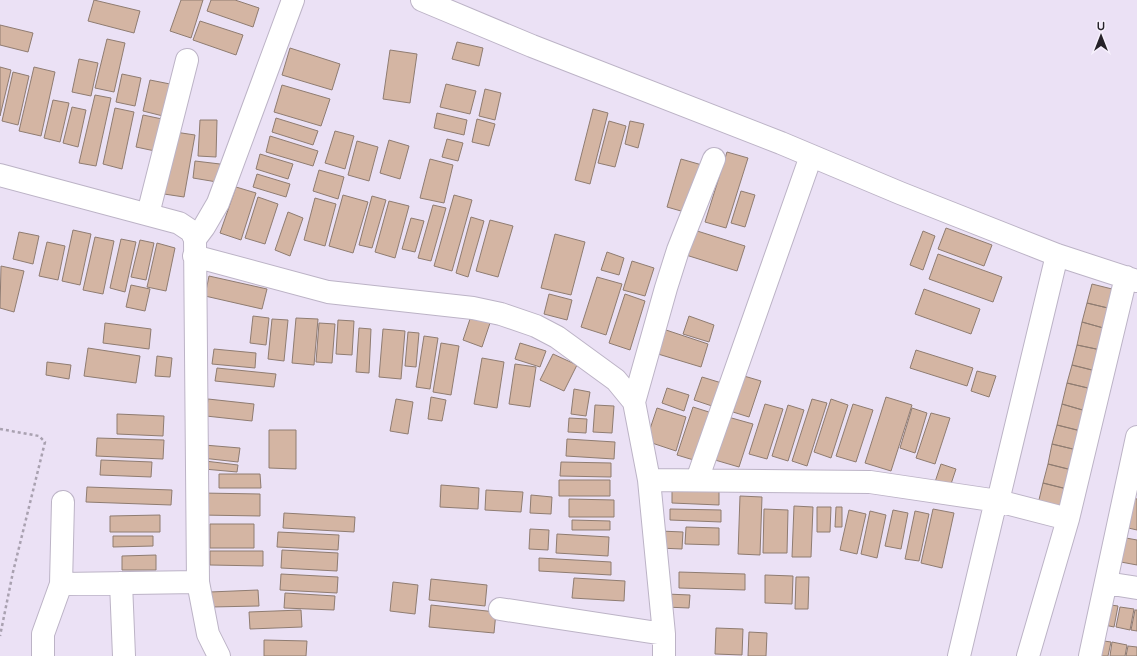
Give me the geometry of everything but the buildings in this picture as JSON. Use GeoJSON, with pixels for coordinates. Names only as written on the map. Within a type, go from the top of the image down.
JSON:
{"type":"FeatureCollection","features":[{"type":"Feature","properties":{"kind":"street"},"geometry":{"type":"LineString","coordinates":[[195,247],[204,227],[218,203],[293,0]]}},
{"type":"Feature","properties":{"kind":"street"},"geometry":{"type":"LineString","coordinates":[[422,0],[900,193],[1054,268],[1132,279],[1068,519],[1028,656]]}},
{"type":"Feature","properties":{"kind":"street"},"geometry":{"type":"LineString","coordinates":[[148,214],[187,60]]}},
{"type":"Feature","properties":{"kind":"street"},"geometry":{"type":"LineString","coordinates":[[697,480],[811,156]]}},
{"type":"Feature","properties":{"kind":"street"},"geometry":{"type":"LineString","coordinates":[[664,656],[664,634],[649,480],[634,402],[678,250],[714,159]]}},
{"type":"Feature","properties":{"kind":"street"},"geometry":{"type":"LineString","coordinates":[[0,174],[179,222],[191,231],[195,247],[198,582],[208,634],[219,656]]}},
{"type":"Feature","properties":{"kind":"street"},"geometry":{"type":"LineString","coordinates":[[195,247],[328,292],[473,308],[536,326],[557,337],[616,380],[634,402]]}},
{"type":"Feature","properties":{"kind":"street"},"geometry":{"type":"LineString","coordinates":[[959,656],[993,513],[984,499],[1054,268]]}},
{"type":"Feature","properties":{"kind":"street"},"geometry":{"type":"LineString","coordinates":[[1090,656],[1106,583],[1133,478],[1137,437]]}},
{"type":"Feature","properties":{"kind":"street"},"geometry":{"type":"LineString","coordinates":[[649,480],[870,482],[984,499],[1068,519]]}},
{"type":"Feature","properties":{"kind":"street"},"geometry":{"type":"LineString","coordinates":[[43,656],[43,634],[61,584],[63,502]]}},
{"type":"Feature","properties":{"kind":"street"},"geometry":{"type":"LineString","coordinates":[[61,584],[198,582]]}},
{"type":"Feature","properties":{"kind":"street"},"geometry":{"type":"LineString","coordinates":[[121,583],[124,656]]}},
{"type":"Feature","properties":{"kind":"street"},"geometry":{"type":"LineString","coordinates":[[1106,583],[1137,588]]}},
{"type":"Feature","properties":{"kind":"street"},"geometry":{"type":"LineString","coordinates":[[500,609],[664,634]]}},
{"type":"Feature","properties":{"kind":"path"},"geometry":{"type":"LineString","coordinates":[[0,429],[39,436],[45,442],[13,572],[0,636]]}}]}
